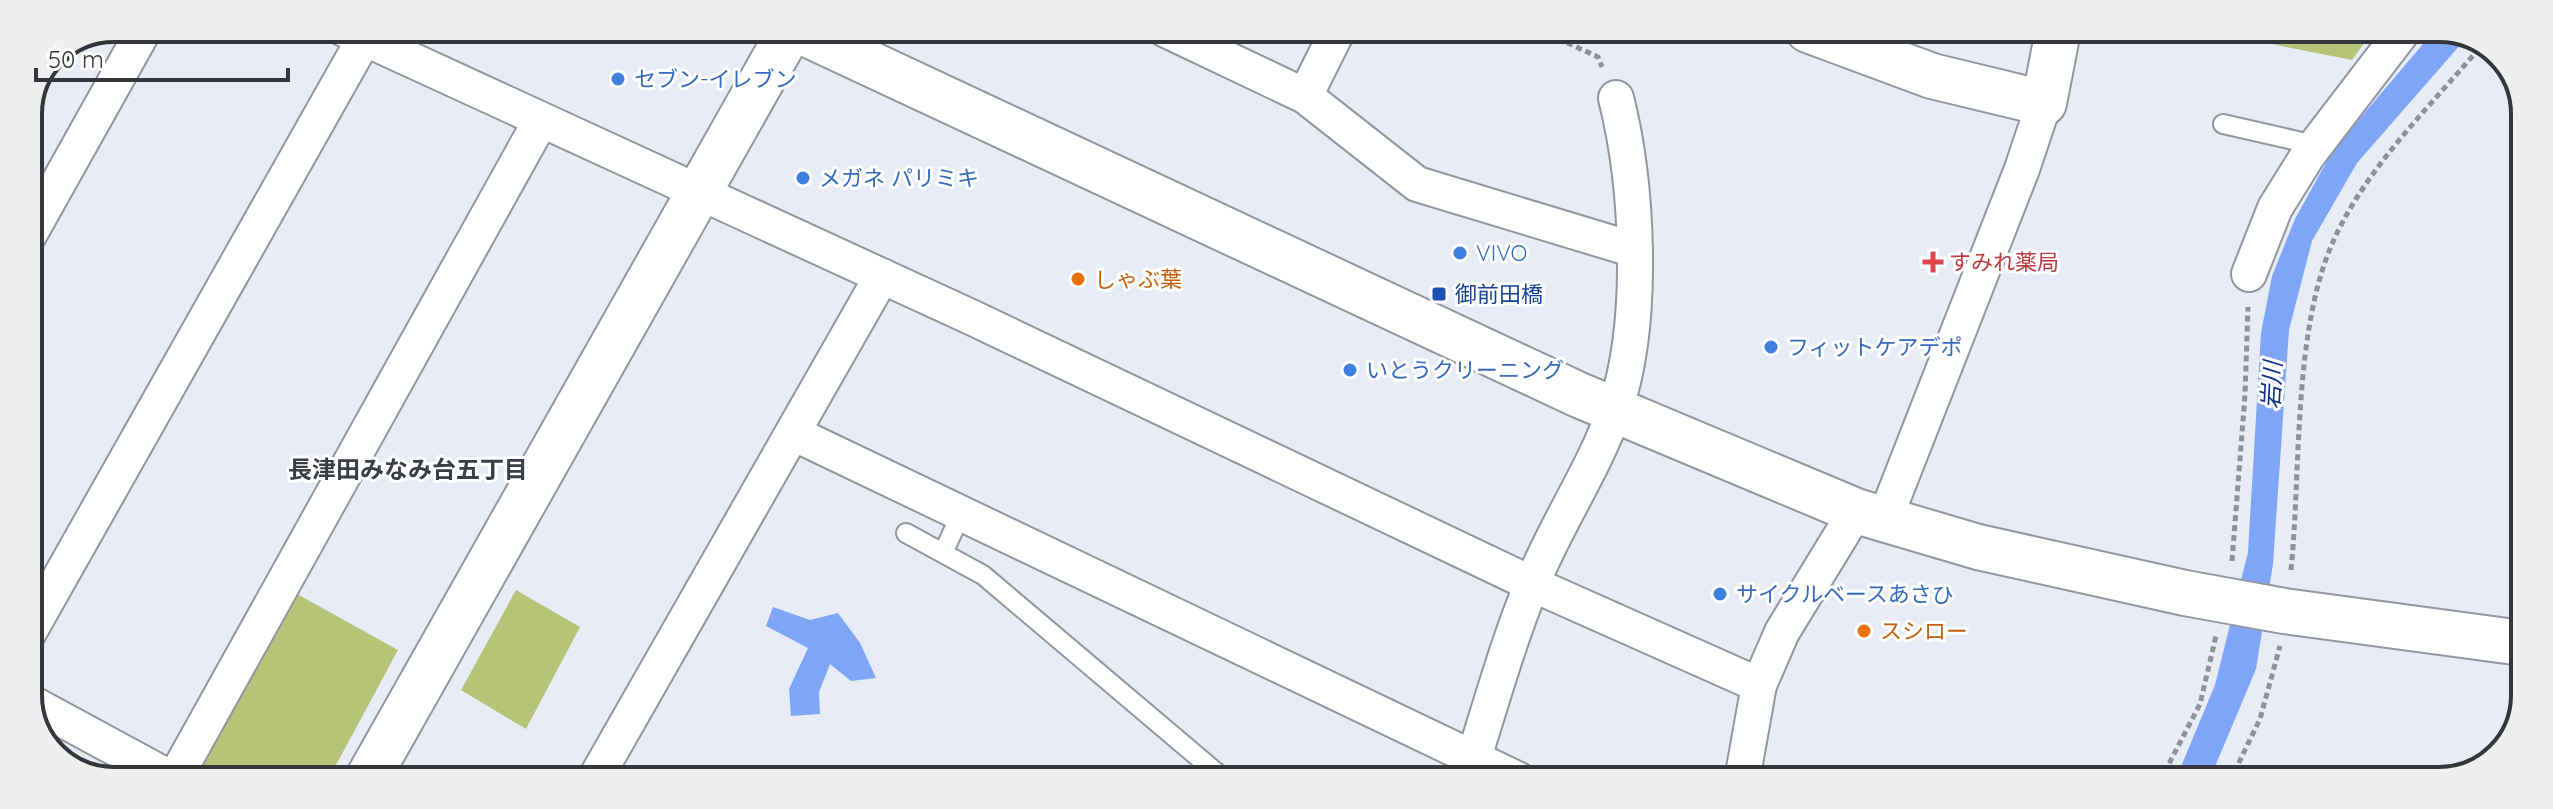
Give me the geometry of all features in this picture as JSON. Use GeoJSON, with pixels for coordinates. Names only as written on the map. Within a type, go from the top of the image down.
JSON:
{"type":"FeatureCollection","features":[{"type":"Feature","properties":{"kind":"street"},"geometry":{"type":"LineString","coordinates":[[42,212],[137,42]]}},
{"type":"Feature","properties":{"kind":"street"},"geometry":{"type":"LineString","coordinates":[[42,608],[348,42]]}},
{"type":"Feature","properties":{"kind":"street"},"geometry":{"type":"LineString","coordinates":[[372,42],[882,276],[1532,584],[1759,685]]}},
{"type":"Feature","properties":{"kind":"street"},"geometry":{"type":"LineString","coordinates":[[374,767],[785,42]]}},
{"type":"Feature","properties":{"kind":"street"},"geometry":{"type":"LineString","coordinates":[[821,42],[1614,411],[1870,516],[1978,547],[2285,609],[2511,641]]}},
{"type":"Feature","properties":{"kind":"street"},"geometry":{"type":"LineString","coordinates":[[1191,42],[1305,96],[1417,184],[1635,250]]}},
{"type":"Feature","properties":{"kind":"street"},"geometry":{"type":"LineString","coordinates":[[1305,96],[1332,42]]}},
{"type":"Feature","properties":{"kind":"street"},"geometry":{"type":"LineString","coordinates":[[1840,42],[1932,76],[2044,103]]}},
{"type":"Feature","properties":{"kind":"street"},"geometry":{"type":"LineString","coordinates":[[1744,767],[1759,685],[1782,632],[1870,516],[2022,169],[2044,103],[2056,42]]}},
{"type":"Feature","properties":{"kind":"street"},"geometry":{"type":"LineString","coordinates":[[2249,274],[2275,208],[2315,145],[2395,42]]}},
{"type":"Feature","properties":{"kind":"street"},"geometry":{"type":"LineString","coordinates":[[1471,767],[1532,584],[1614,411],[1627,368],[1635,250],[1629,151],[1616,98]]}},
{"type":"Feature","properties":{"kind":"street"},"geometry":{"type":"LineString","coordinates":[[178,767],[541,120]]}},
{"type":"Feature","properties":{"kind":"street"},"geometry":{"type":"LineString","coordinates":[[602,767],[795,434],[882,276]]}},
{"type":"Feature","properties":{"kind":"street"},"geometry":{"type":"LineString","coordinates":[[795,434],[1464,767]]}},
{"type":"Feature","properties":{"kind":"street"},"geometry":{"type":"LineString","coordinates":[[43,709],[151,767]]}},
{"type":"Feature","properties":{"kind":"lane"},"geometry":{"type":"LineString","coordinates":[[2223,124],[2315,145]]}},
{"type":"Feature","properties":{"kind":"lane"},"geometry":{"type":"LineString","coordinates":[[943,553],[961,514]]}},
{"type":"Feature","properties":{"kind":"lane"},"geometry":{"type":"LineString","coordinates":[[906,533],[983,575],[1210,767]]}},
{"type":"Feature","properties":{"kind":"path"},"geometry":{"type":"LineString","coordinates":[[1566,42],[1598,57],[1616,98]]}},
{"type":"Feature","properties":{"kind":"path"},"geometry":{"type":"LineString","coordinates":[[2237,767],[2260,719],[2285,609],[2311,312],[2332,244],[2380,164],[2476,52]]}},
{"type":"Feature","properties":{"kind":"path"},"geometry":{"type":"LineString","coordinates":[[2167,767],[2200,704],[2225,597],[2245,395],[2249,274]]}},
{"type":"Feature","properties":{"kind":"green space"},"geometry":{"type":"Polygon","coordinates":[[[2261,42],[2365,42],[2352,60],[2261,42]]]}},
{"type":"Feature","properties":{"kind":"green space"},"geometry":{"type":"Polygon","coordinates":[[[516,590],[580,627],[526,729],[461,690],[516,590]]]}},
{"type":"Feature","properties":{"kind":"green space"},"geometry":{"type":"Polygon","coordinates":[[[297,594],[398,650],[335,767],[198,767],[297,594]]]}},
{"type":"Feature","properties":{"kind":"water","name":"岩川"},"geometry":{"type":"Polygon","coordinates":[[[2425,42],[2460,45],[2357,163],[2312,241],[2289,330],[2273,564],[2256,669],[2215,767],[2181,767],[2215,685],[2248,552],[2261,333],[2272,276],[2295,219],[2333,150],[2425,42]]]}},
{"type":"Feature","properties":{"kind":"water"},"geometry":{"type":"Polygon","coordinates":[[[773,607],[810,620],[838,613],[860,643],[876,678],[851,681],[830,664],[819,692],[820,714],[791,716],[789,689],[808,648],[766,626],[773,607]]]}},
{"type":"Feature","properties":{"kind":"place","name":"セブン-イレブン"},"geometry":{"type":"Point","coordinates":[618,79]}},
{"type":"Feature","properties":{"kind":"place","name":"メガネ パリミキ"},"geometry":{"type":"Point","coordinates":[803,178]}},
{"type":"Feature","properties":{"kind":"place","name":"VIVO"},"geometry":{"type":"Point","coordinates":[1460,253]}},
{"type":"Feature","properties":{"kind":"place","name":"すみれ薬局"},"geometry":{"type":"Point","coordinates":[1933,262]}},
{"type":"Feature","properties":{"kind":"place","name":"しゃぶ葉"},"geometry":{"type":"Point","coordinates":[1078,279]}},
{"type":"Feature","properties":{"kind":"place","name":"御前田橋"},"geometry":{"type":"Point","coordinates":[1439,294]}},
{"type":"Feature","properties":{"kind":"place","name":"フィットケアデポ"},"geometry":{"type":"Point","coordinates":[1771,347]}},
{"type":"Feature","properties":{"kind":"place","name":"いとうクリーニング"},"geometry":{"type":"Point","coordinates":[1350,370]}},
{"type":"Feature","properties":{"kind":"place","name":"サイクルベースあさひ"},"geometry":{"type":"Point","coordinates":[1720,594]}},
{"type":"Feature","properties":{"kind":"place","name":"スシロー"},"geometry":{"type":"Point","coordinates":[1864,631]}},
{"type":"Feature","properties":{"kind":"district","name":"長津田みなみ台五丁目"},"geometry":{"type":"Point","coordinates":[408,469]}}]}
